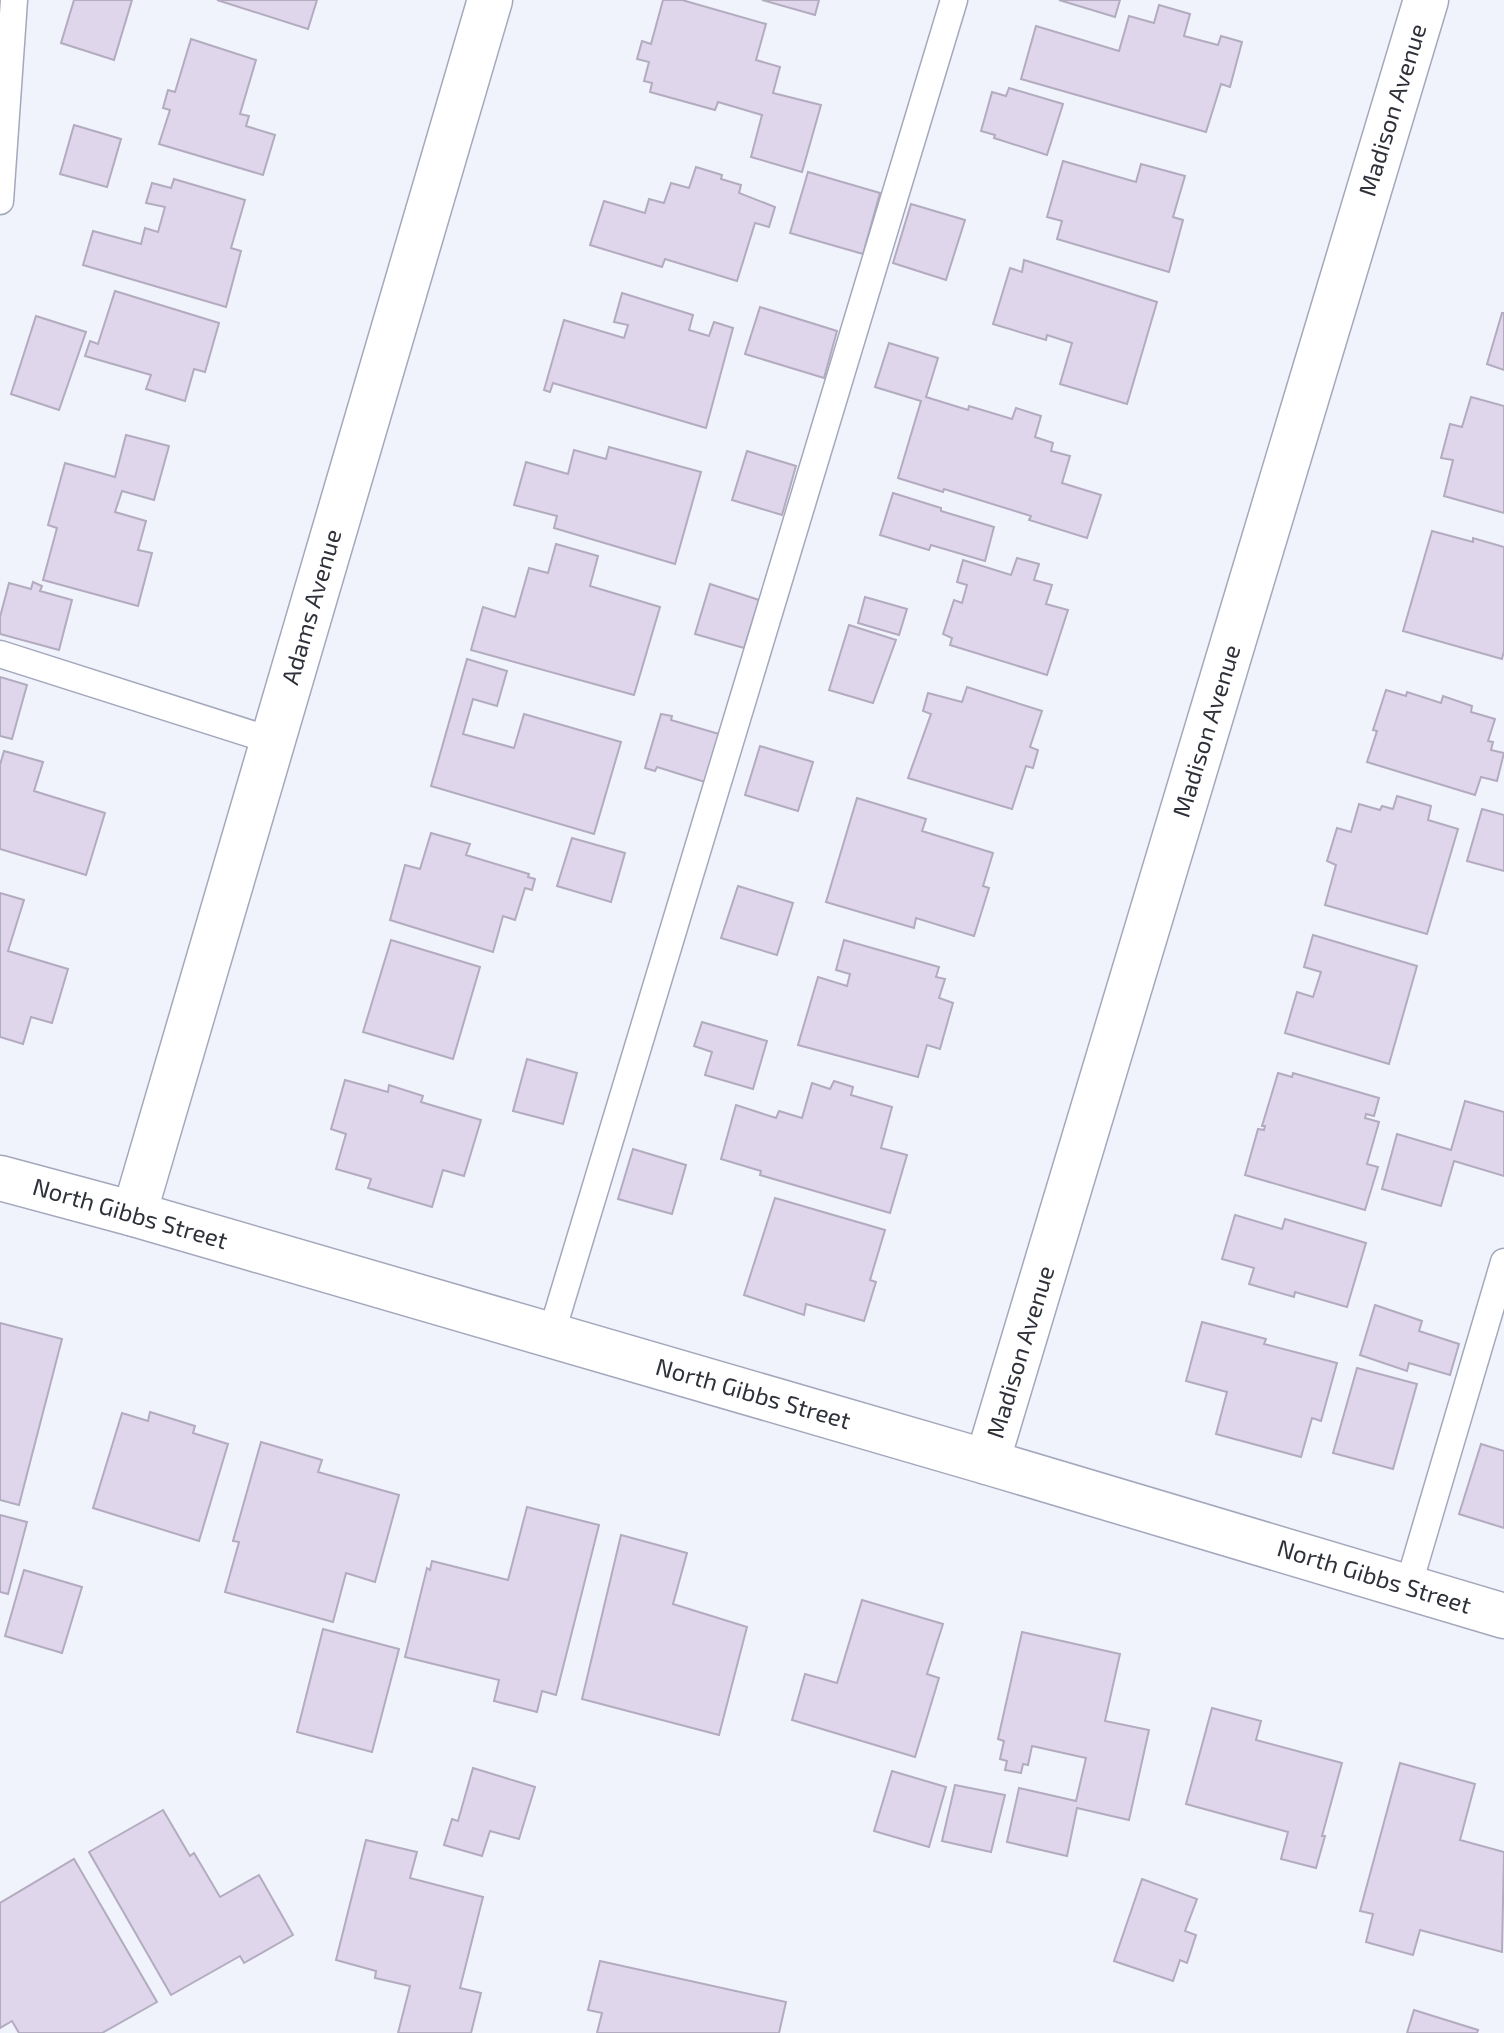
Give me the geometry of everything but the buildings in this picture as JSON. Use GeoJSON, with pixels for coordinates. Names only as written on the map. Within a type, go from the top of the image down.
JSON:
{"type":"FeatureCollection","features":[{"type":"Feature","properties":{"kind":"street","name":"Adams Avenue"},"geometry":{"type":"LineString","coordinates":[[134,1214],[490,0]]}},
{"type":"Feature","properties":{"kind":"street","name":"Madison Avenue"},"geometry":{"type":"LineString","coordinates":[[987,1462],[1426,0]]}},
{"type":"Feature","properties":{"kind":"street","name":"North Gibbs Street"},"geometry":{"type":"LineString","coordinates":[[0,1178],[551,1335],[1504,1616]]}},
{"type":"Feature","properties":{"kind":"lane"},"geometry":{"type":"LineString","coordinates":[[0,201],[14,0]]}},
{"type":"Feature","properties":{"kind":"lane"},"geometry":{"type":"LineString","coordinates":[[551,1335],[954,0]]}},
{"type":"Feature","properties":{"kind":"lane"},"geometry":{"type":"LineString","coordinates":[[0,654],[273,741]]}},
{"type":"Feature","properties":{"kind":"lane"},"geometry":{"type":"LineString","coordinates":[[1408,1587],[1504,1262]]}}]}
